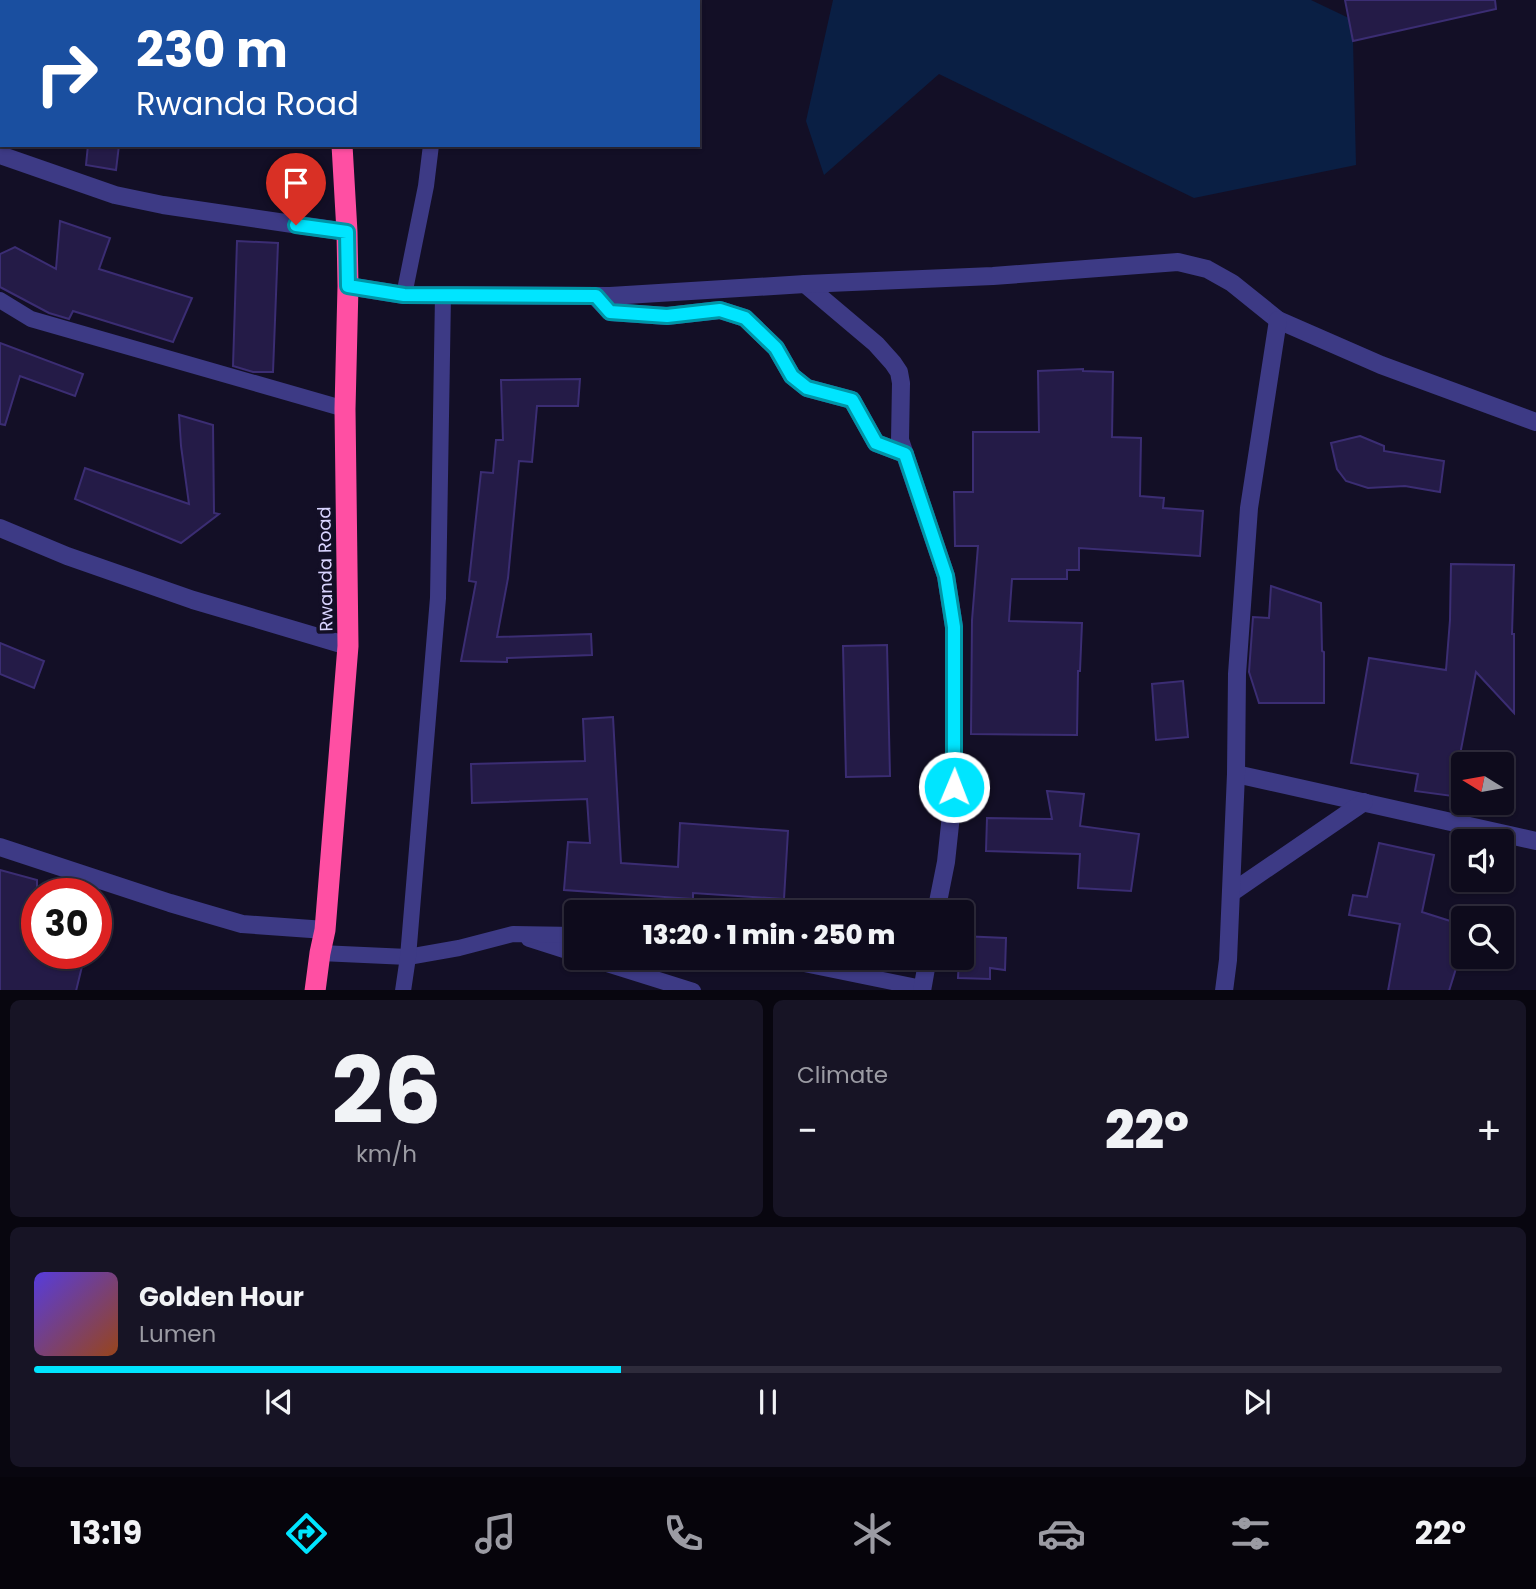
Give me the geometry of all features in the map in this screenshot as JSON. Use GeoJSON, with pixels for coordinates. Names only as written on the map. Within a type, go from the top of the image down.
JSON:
{"type":"FeatureCollection","features":[{"type":"Feature","properties":{"kind":"highway","name":"Rwanda Road"},"geometry":{"type":"LineString","coordinates":[[315,990],[325,930],[348,646],[345,409],[348,286],[342,147]]}},
{"type":"Feature","properties":{"kind":"street"},"geometry":{"type":"LineString","coordinates":[[0,155],[115,195],[163,205],[347,232]]}},
{"type":"Feature","properties":{"kind":"street"},"geometry":{"type":"LineString","coordinates":[[348,286],[404,295],[596,296],[993,276],[1178,262],[1207,269],[1233,283],[1278,320],[1381,365],[1536,422]]}},
{"type":"Feature","properties":{"kind":"street"},"geometry":{"type":"LineString","coordinates":[[805,284],[876,344],[899,372],[900,440],[946,576],[954,627],[954,787],[946,862],[938,900]]}},
{"type":"Feature","properties":{"kind":"street"},"geometry":{"type":"LineString","coordinates":[[596,296],[610,312],[667,316],[720,310],[745,318],[776,348],[792,376],[799,382],[807,388],[852,400],[876,443],[905,454]]}},
{"type":"Feature","properties":{"kind":"street"},"geometry":{"type":"LineString","coordinates":[[1224,990],[1228,960],[1236,774],[1237,674],[1249,508],[1278,320]]}},
{"type":"Feature","properties":{"kind":"street"},"geometry":{"type":"LineString","coordinates":[[0,528],[67,556],[193,600],[348,646]]}},
{"type":"Feature","properties":{"kind":"street"},"geometry":{"type":"LineString","coordinates":[[1236,774],[1536,841]]}},
{"type":"Feature","properties":{"kind":"street"},"geometry":{"type":"LineString","coordinates":[[1231,893],[1364,802]]}},
{"type":"Feature","properties":{"kind":"street"},"geometry":{"type":"LineString","coordinates":[[0,847],[242,924],[325,930]]}},
{"type":"Feature","properties":{"kind":"street"},"geometry":{"type":"LineString","coordinates":[[922,989],[926,970]]}},
{"type":"Feature","properties":{"kind":"lane"},"geometry":{"type":"LineString","coordinates":[[404,295],[426,186],[431,147]]}},
{"type":"Feature","properties":{"kind":"lane"},"geometry":{"type":"LineString","coordinates":[[403,990],[438,598],[443,295]]}},
{"type":"Feature","properties":{"kind":"lane"},"geometry":{"type":"LineString","coordinates":[[0,300],[31,319],[345,409]]}},
{"type":"Feature","properties":{"kind":"lane"},"geometry":{"type":"LineString","coordinates":[[513,934],[564,950]]}},
{"type":"Feature","properties":{"kind":"lane"},"geometry":{"type":"LineString","coordinates":[[320,953],[408,957],[459,948],[513,934],[564,935]]}},
{"type":"Feature","properties":{"kind":"lane"},"geometry":{"type":"LineString","coordinates":[[628,970],[694,990]]}},
{"type":"Feature","properties":{"kind":"lane"},"geometry":{"type":"LineString","coordinates":[[832,970],[922,989]]}},
{"type":"Feature","properties":{"kind":"water"},"geometry":{"type":"Polygon","coordinates":[[[833,0],[1311,0],[1355,21],[1353,41],[1356,165],[1194,198],[939,74],[824,175],[806,121],[833,0]]]}},
{"type":"Feature","properties":{"kind":"building"},"geometry":{"type":"Polygon","coordinates":[[[1345,0],[1495,0],[1496,9],[1353,41],[1345,0]]]}},
{"type":"Feature","properties":{"kind":"building"},"geometry":{"type":"Polygon","coordinates":[[[88,147],[119,147],[116,170],[86,165],[88,147]]]}},
{"type":"Feature","properties":{"kind":"building"},"geometry":{"type":"Polygon","coordinates":[[[60,221],[110,238],[99,269],[192,298],[173,342],[73,311],[69,319],[49,313],[0,287],[0,254],[15,247],[56,269],[60,221]]]}},
{"type":"Feature","properties":{"kind":"building"},"geometry":{"type":"Polygon","coordinates":[[[237,241],[278,243],[273,372],[253,372],[233,366],[237,241]]]}},
{"type":"Feature","properties":{"kind":"building"},"geometry":{"type":"Polygon","coordinates":[[[0,343],[83,374],[75,396],[20,376],[5,425],[0,424],[0,343]]]}},
{"type":"Feature","properties":{"kind":"building"},"geometry":{"type":"Polygon","coordinates":[[[1083,369],[1113,372],[1112,437],[1141,438],[1140,496],[1164,498],[1163,508],[1203,511],[1200,556],[1079,548],[1079,570],[1067,570],[1067,579],[1012,579],[1009,621],[1082,623],[1077,735],[971,734],[972,620],[978,546],[955,546],[954,492],[973,492],[973,432],[1039,432],[1038,371],[1083,369]]]}},
{"type":"Feature","properties":{"kind":"building"},"geometry":{"type":"Polygon","coordinates":[[[580,379],[578,406],[537,406],[532,462],[519,461],[508,578],[497,637],[591,634],[592,655],[507,658],[507,662],[461,661],[476,582],[469,581],[481,472],[493,473],[496,440],[503,440],[501,380],[580,379]]]}},
{"type":"Feature","properties":{"kind":"building"},"geometry":{"type":"Polygon","coordinates":[[[179,415],[213,425],[214,513],[219,514],[181,543],[75,499],[85,468],[189,504],[179,415]]]}},
{"type":"Feature","properties":{"kind":"building"},"geometry":{"type":"Polygon","coordinates":[[[1360,436],[1384,446],[1384,451],[1444,461],[1440,492],[1405,486],[1368,488],[1346,481],[1337,469],[1331,443],[1360,436]]]}},
{"type":"Feature","properties":{"kind":"building"},"geometry":{"type":"Polygon","coordinates":[[[1451,564],[1514,565],[1514,713],[1476,672],[1461,752],[1451,752],[1451,796],[1415,791],[1418,774],[1351,763],[1369,658],[1446,670],[1451,564]]]}},
{"type":"Feature","properties":{"kind":"building"},"geometry":{"type":"Polygon","coordinates":[[[1271,586],[1321,603],[1324,703],[1259,703],[1249,672],[1253,617],[1269,618],[1271,586]]]}},
{"type":"Feature","properties":{"kind":"building"},"geometry":{"type":"Polygon","coordinates":[[[0,643],[44,661],[34,688],[0,674],[0,643]]]}},
{"type":"Feature","properties":{"kind":"building"},"geometry":{"type":"Polygon","coordinates":[[[887,645],[890,776],[846,777],[843,646],[887,645]]]}},
{"type":"Feature","properties":{"kind":"building"},"geometry":{"type":"Polygon","coordinates":[[[1183,681],[1188,737],[1156,740],[1152,684],[1183,681]]]}},
{"type":"Feature","properties":{"kind":"building"},"geometry":{"type":"Polygon","coordinates":[[[613,717],[621,863],[678,867],[680,823],[788,831],[784,899],[693,893],[693,899],[564,890],[568,842],[590,843],[587,799],[472,803],[471,764],[585,761],[583,719],[613,717]]]}},
{"type":"Feature","properties":{"kind":"building"},"geometry":{"type":"Polygon","coordinates":[[[1047,791],[1084,794],[1080,826],[1139,834],[1131,891],[1078,888],[1080,854],[986,851],[987,818],[1052,819],[1047,791]]]}},
{"type":"Feature","properties":{"kind":"building"},"geometry":{"type":"Polygon","coordinates":[[[1379,843],[1434,855],[1422,912],[1451,921],[1451,969],[1456,969],[1449,990],[1388,990],[1400,924],[1349,915],[1353,895],[1367,897],[1379,843]]]}},
{"type":"Feature","properties":{"kind":"building"},"geometry":{"type":"Polygon","coordinates":[[[0,870],[30,878],[21,878],[21,969],[81,969],[76,990],[0,990],[0,870]]]}},
{"type":"Feature","properties":{"kind":"building"},"geometry":{"type":"Polygon","coordinates":[[[974,937],[1006,938],[1005,970],[990,968],[990,979],[958,978],[958,970],[974,970],[974,937]]]}},
{"type":"Feature","properties":{"kind":"route"},"geometry":{"type":"LineString","coordinates":[[296,225],[347,232],[348,286],[404,295],[596,296],[610,312],[667,316],[720,310],[745,318],[776,348],[792,376],[807,388],[852,400],[876,443],[905,454],[946,576],[954,627],[954,787]]}}]}
